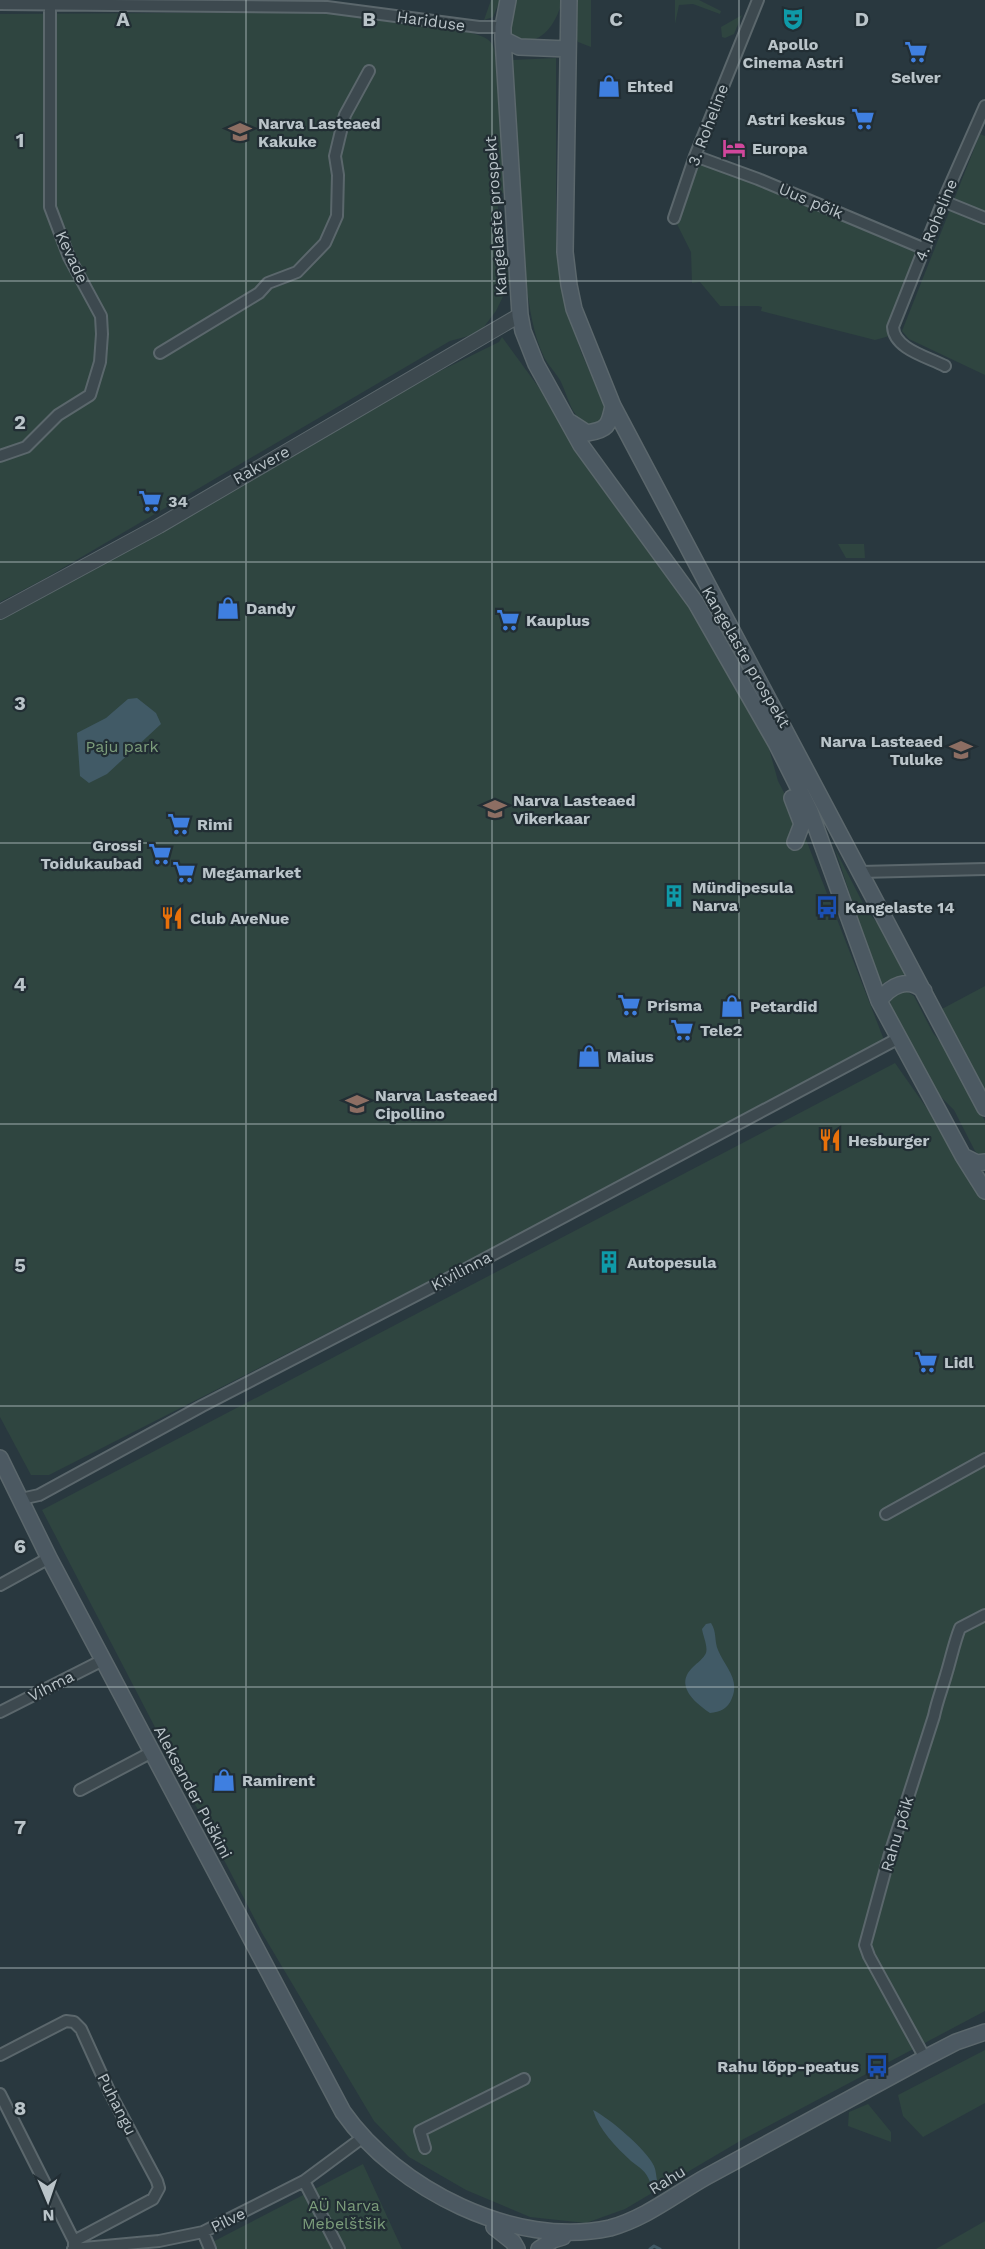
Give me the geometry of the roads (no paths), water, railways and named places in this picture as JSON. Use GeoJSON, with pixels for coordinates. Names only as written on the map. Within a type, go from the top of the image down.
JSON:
{"type":"FeatureCollection","features":[{"type":"Feature","properties":{"kind":"main road","name":"Kangelaste prospekt"},"geometry":{"type":"LineString","coordinates":[[508,0],[503,33],[520,315],[523,331],[536,364],[580,445],[696,603],[776,743],[810,811],[879,1001],[963,1156],[985,1191]]}},
{"type":"Feature","properties":{"kind":"main road","name":"Kangelaste prospekt"},"geometry":{"type":"LineString","coordinates":[[570,0],[565,252],[574,309],[613,406],[985,1108]]}},
{"type":"Feature","properties":{"kind":"main road"},"geometry":{"type":"LineString","coordinates":[[503,33],[519,46],[568,49]]}},
{"type":"Feature","properties":{"kind":"main road"},"geometry":{"type":"LineString","coordinates":[[567,420],[587,433],[602,430],[609,422],[613,406]]}},
{"type":"Feature","properties":{"kind":"main road"},"geometry":{"type":"LineString","coordinates":[[776,743],[782,772],[802,824],[795,842]]}},
{"type":"Feature","properties":{"kind":"main road"},"geometry":{"type":"LineString","coordinates":[[818,833],[837,829]]}},
{"type":"Feature","properties":{"kind":"main road"},"geometry":{"type":"LineString","coordinates":[[879,1001],[888,990],[902,983],[912,984],[924,991]]}},
{"type":"Feature","properties":{"kind":"main road"},"geometry":{"type":"LineString","coordinates":[[963,1156],[977,1163],[985,1162]]}},
{"type":"Feature","properties":{"kind":"main road","name":"Aleksander Puškini"},"geometry":{"type":"LineString","coordinates":[[0,1458],[49,1558],[343,2112],[362,2138]]}},
{"type":"Feature","properties":{"kind":"main road","name":"Rahu"},"geometry":{"type":"LineString","coordinates":[[362,2138],[404,2174],[481,2218],[530,2231],[569,2235],[610,2228],[655,2209],[700,2180],[925,2058],[956,2042],[985,2032]]}},
{"type":"Feature","properties":{"kind":"main road"},"geometry":{"type":"LineString","coordinates":[[481,2218],[505,2234],[518,2249]]}},
{"type":"Feature","properties":{"kind":"main road"},"geometry":{"type":"LineString","coordinates":[[527,2249],[530,2231]]}},
{"type":"Feature","properties":{"kind":"main road"},"geometry":{"type":"LineString","coordinates":[[539,2249],[553,2240],[569,2235]]}},
{"type":"Feature","properties":{"kind":"street","name":"3. Roheline"},"geometry":{"type":"LineString","coordinates":[[674,218],[695,156],[758,0]]}},
{"type":"Feature","properties":{"kind":"street","name":"Hariduse"},"geometry":{"type":"LineString","coordinates":[[6,3],[327,7],[479,27],[503,33]]}},
{"type":"Feature","properties":{"kind":"street","name":"Kevade"},"geometry":{"type":"LineString","coordinates":[[0,456],[26,447],[57,415],[90,395],[100,362],[101,316],[69,257],[50,207],[50,5]]}},
{"type":"Feature","properties":{"kind":"street"},"geometry":{"type":"LineString","coordinates":[[160,353],[259,292],[268,283],[297,272],[325,243],[337,216],[338,175],[335,156],[345,115],[369,71]]}},
{"type":"Feature","properties":{"kind":"street","name":"4. Roheline"},"geometry":{"type":"LineString","coordinates":[[945,366],[900,343],[893,335],[892,327],[943,201],[985,106]]}},
{"type":"Feature","properties":{"kind":"street","name":"Uus põik"},"geometry":{"type":"LineString","coordinates":[[695,156],[758,179],[925,249]]}},
{"type":"Feature","properties":{"kind":"street"},"geometry":{"type":"LineString","coordinates":[[943,201],[985,218]]}},
{"type":"Feature","properties":{"kind":"street","name":"Rakvere"},"geometry":{"type":"LineString","coordinates":[[0,612],[164,523],[228,483],[520,315]]}},
{"type":"Feature","properties":{"kind":"street"},"geometry":{"type":"LineString","coordinates":[[860,872],[985,869]]}},
{"type":"Feature","properties":{"kind":"street","name":"Kivilinna"},"geometry":{"type":"LineString","coordinates":[[21,1499],[39,1495],[202,1406],[434,1286],[899,1038]]}},
{"type":"Feature","properties":{"kind":"street"},"geometry":{"type":"LineString","coordinates":[[886,1514],[985,1459]]}},
{"type":"Feature","properties":{"kind":"street"},"geometry":{"type":"LineString","coordinates":[[0,1585],[49,1558]]}},
{"type":"Feature","properties":{"kind":"street","name":"Rahu põik"},"geometry":{"type":"LineString","coordinates":[[925,2058],[865,1945],[889,1857],[934,1716],[936,1701],[954,1644],[960,1628],[985,1615]]}},
{"type":"Feature","properties":{"kind":"street","name":"Vihma"},"geometry":{"type":"LineString","coordinates":[[0,1712],[103,1660]]}},
{"type":"Feature","properties":{"kind":"street"},"geometry":{"type":"LineString","coordinates":[[80,1790],[152,1752]]}},
{"type":"Feature","properties":{"kind":"street","name":"Puhangu"},"geometry":{"type":"LineString","coordinates":[[0,2055],[66,2021],[74,2022],[81,2029],[159,2188],[153,2199],[74,2246]]}},
{"type":"Feature","properties":{"kind":"street"},"geometry":{"type":"LineString","coordinates":[[425,2148],[420,2131],[524,2079]]}},
{"type":"Feature","properties":{"kind":"street"},"geometry":{"type":"LineString","coordinates":[[0,2094],[74,2246]]}},
{"type":"Feature","properties":{"kind":"street","name":"Pilve"},"geometry":{"type":"LineString","coordinates":[[74,2246],[159,2241],[203,2232],[304,2181],[362,2138]]}},
{"type":"Feature","properties":{"kind":"street"},"geometry":{"type":"LineString","coordinates":[[304,2181],[339,2249]]}},
{"type":"Feature","properties":{"kind":"street"},"geometry":{"type":"LineString","coordinates":[[203,2232],[210,2249]]}},
{"type":"Feature","properties":{"kind":"water"},"geometry":{"type":"Polygon","coordinates":[[[137,698],[156,713],[161,724],[107,774],[89,783],[80,776],[77,733],[106,718],[128,699],[137,698]]]}},
{"type":"Feature","properties":{"kind":"water"},"geometry":{"type":"Polygon","coordinates":[[[711,1623],[718,1650],[731,1673],[734,1691],[726,1707],[710,1713],[688,1693],[685,1680],[706,1653],[702,1629],[706,1624],[711,1623]]]}},
{"type":"Feature","properties":{"kind":"water"},"geometry":{"type":"Polygon","coordinates":[[[593,2110],[644,2151],[654,2166],[657,2180],[650,2182],[647,2175],[614,2144],[599,2124],[593,2110]]]}},
{"type":"Feature","properties":{"kind":"waterway"},"geometry":{"type":"LineString","coordinates":[[650,2249],[654,2246],[660,2249]]}},
{"type":"Feature","properties":{"kind":"place","name":"Apollo Cinema Astri"},"geometry":{"type":"Point","coordinates":[793,19]}},
{"type":"Feature","properties":{"kind":"place","name":"Selver"},"geometry":{"type":"Point","coordinates":[916,52]}},
{"type":"Feature","properties":{"kind":"place","name":"Ehted"},"geometry":{"type":"Point","coordinates":[609,86]}},
{"type":"Feature","properties":{"kind":"place","name":"Astri keskus"},"geometry":{"type":"Point","coordinates":[863,119]}},
{"type":"Feature","properties":{"kind":"place","name":"Narva Lasteaed Kakuke"},"geometry":{"type":"Point","coordinates":[240,132]}},
{"type":"Feature","properties":{"kind":"place","name":"Europa"},"geometry":{"type":"Point","coordinates":[734,148]}},
{"type":"Feature","properties":{"kind":"place","name":"34"},"geometry":{"type":"Point","coordinates":[150,501]}},
{"type":"Feature","properties":{"kind":"place","name":"Dandy"},"geometry":{"type":"Point","coordinates":[228,608]}},
{"type":"Feature","properties":{"kind":"place","name":"Kauplus"},"geometry":{"type":"Point","coordinates":[508,620]}},
{"type":"Feature","properties":{"kind":"place","name":"Narva Lasteaed Tuluke"},"geometry":{"type":"Point","coordinates":[961,750]}},
{"type":"Feature","properties":{"kind":"place","name":"Narva Lasteaed Vikerkaar"},"geometry":{"type":"Point","coordinates":[495,809]}},
{"type":"Feature","properties":{"kind":"place","name":"Rimi"},"geometry":{"type":"Point","coordinates":[179,824]}},
{"type":"Feature","properties":{"kind":"place","name":"Grossi Toidukaubad"},"geometry":{"type":"Point","coordinates":[160,854]}},
{"type":"Feature","properties":{"kind":"place","name":"Megamarket"},"geometry":{"type":"Point","coordinates":[184,872]}},
{"type":"Feature","properties":{"kind":"place","name":"Mündipesula Narva"},"geometry":{"type":"Point","coordinates":[674,896]}},
{"type":"Feature","properties":{"kind":"place","name":"Kangelaste 14"},"geometry":{"type":"Point","coordinates":[827,907]}},
{"type":"Feature","properties":{"kind":"place","name":"Club AveNue"},"geometry":{"type":"Point","coordinates":[172,918]}},
{"type":"Feature","properties":{"kind":"place","name":"Prisma"},"geometry":{"type":"Point","coordinates":[629,1005]}},
{"type":"Feature","properties":{"kind":"place","name":"Petardid"},"geometry":{"type":"Point","coordinates":[732,1006]}},
{"type":"Feature","properties":{"kind":"place","name":"Tele2"},"geometry":{"type":"Point","coordinates":[682,1030]}},
{"type":"Feature","properties":{"kind":"place","name":"Maius"},"geometry":{"type":"Point","coordinates":[589,1056]}},
{"type":"Feature","properties":{"kind":"place","name":"Narva Lasteaed Cipollino"},"geometry":{"type":"Point","coordinates":[357,1104]}},
{"type":"Feature","properties":{"kind":"place","name":"Hesburger"},"geometry":{"type":"Point","coordinates":[830,1140]}},
{"type":"Feature","properties":{"kind":"place","name":"Autopesula"},"geometry":{"type":"Point","coordinates":[609,1262]}},
{"type":"Feature","properties":{"kind":"place","name":"Lidl"},"geometry":{"type":"Point","coordinates":[926,1362]}},
{"type":"Feature","properties":{"kind":"place","name":"Ramirent"},"geometry":{"type":"Point","coordinates":[224,1780]}},
{"type":"Feature","properties":{"kind":"place","name":"Rahu lõpp-peatus"},"geometry":{"type":"Point","coordinates":[877,2066]}},
{"type":"Feature","properties":{"kind":"park label","name":"Paju park"},"geometry":{"type":"Point","coordinates":[122,746]}},
{"type":"Feature","properties":{"kind":"park label","name":"AÜ Narva Mebelštšik"},"geometry":{"type":"Point","coordinates":[344,2214]}}]}
